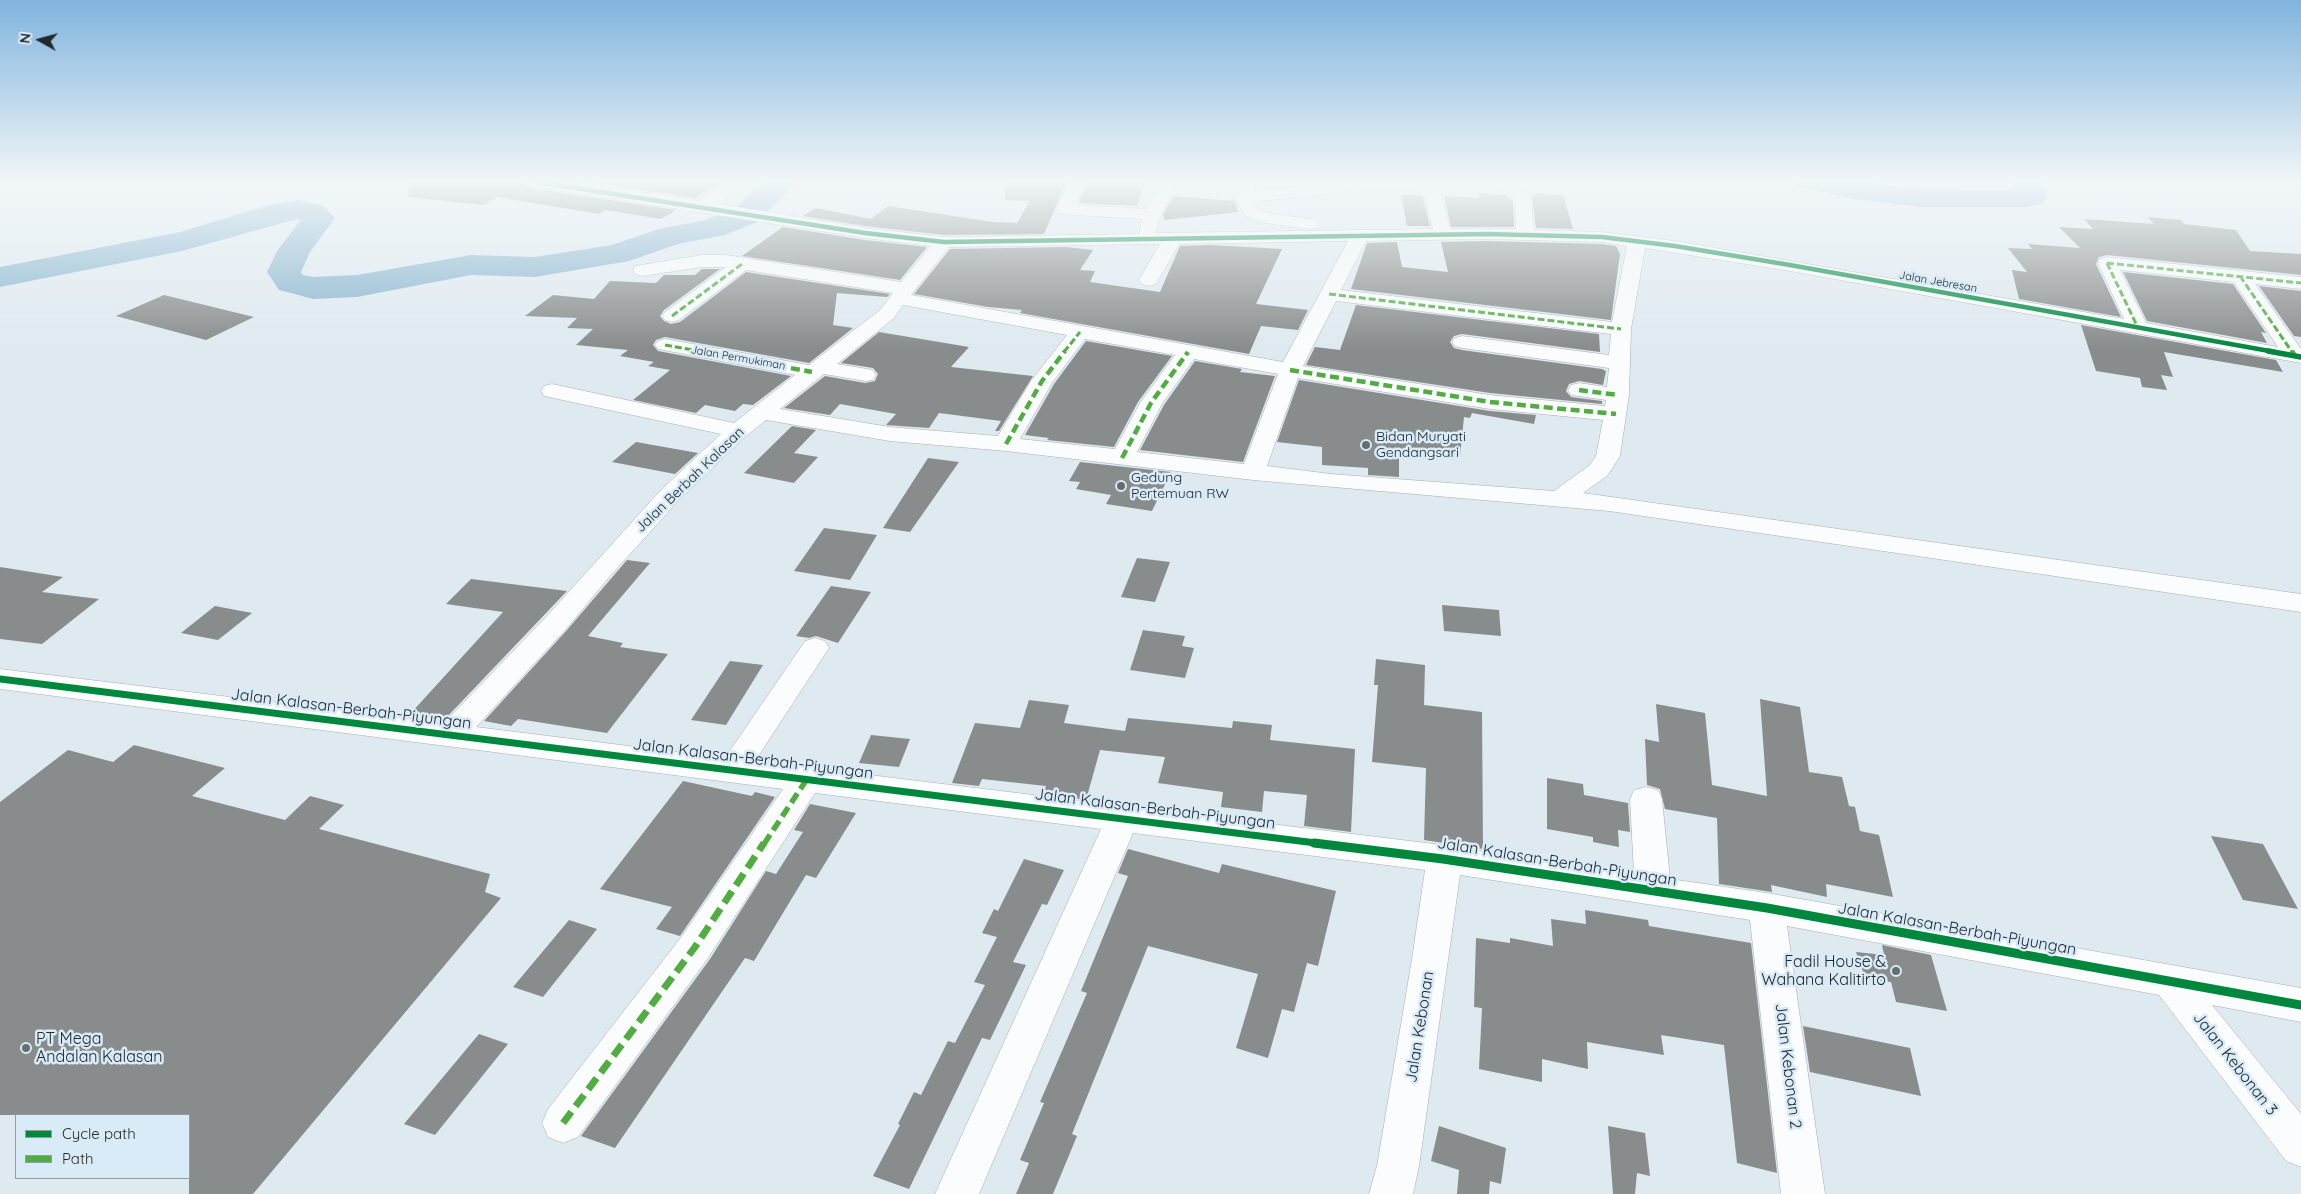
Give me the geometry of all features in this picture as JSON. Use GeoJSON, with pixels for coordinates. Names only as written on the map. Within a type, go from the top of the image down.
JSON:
{"type":"FeatureCollection","features":[{"type":"Feature","properties":{"kind":"street","name":"Jalan Jebresan"},"geometry":{"type":"LineString","coordinates":[[898,237],[944,242],[1147,241],[1371,237]]}},
{"type":"Feature","properties":{"kind":"street"},"geometry":{"type":"LineString","coordinates":[[1147,237],[1147,241]]}},
{"type":"Feature","properties":{"kind":"street"},"geometry":{"type":"LineString","coordinates":[[1253,473],[1290,370],[1359,237]]}},
{"type":"Feature","properties":{"kind":"street","name":"Jalan Jebresan"},"geometry":{"type":"LineString","coordinates":[[1578,237],[1637,241],[1790,265],[2298,356]]}},
{"type":"Feature","properties":{"kind":"street"},"geometry":{"type":"LineString","coordinates":[[1149,280],[1172,240]]}},
{"type":"Feature","properties":{"kind":"street"},"geometry":{"type":"LineString","coordinates":[[1562,498],[1599,470],[1608,456],[1617,404],[1621,329],[1637,241]]}},
{"type":"Feature","properties":{"kind":"street","name":"Jalan Berbah Kalasan"},"geometry":{"type":"LineString","coordinates":[[451,736],[556,623],[601,570],[670,495],[738,431],[888,314],[918,272],[944,242]]}},
{"type":"Feature","properties":{"kind":"street"},"geometry":{"type":"LineString","coordinates":[[642,270],[712,260],[742,264],[904,294],[1080,332],[1290,370],[1490,402],[1617,404]]}},
{"type":"Feature","properties":{"kind":"street"},"geometry":{"type":"LineString","coordinates":[[2138,328],[2107,263],[2301,283]]}},
{"type":"Feature","properties":{"kind":"street"},"geometry":{"type":"LineString","coordinates":[[672,316],[742,264]]}},
{"type":"Feature","properties":{"kind":"street"},"geometry":{"type":"LineString","coordinates":[[2240,276],[2298,356]]}},
{"type":"Feature","properties":{"kind":"street"},"geometry":{"type":"LineString","coordinates":[[1330,294],[1621,329]]}},
{"type":"Feature","properties":{"kind":"street"},"geometry":{"type":"LineString","coordinates":[[1006,444],[1016,422],[1042,381],[1080,332]]}},
{"type":"Feature","properties":{"kind":"street"},"geometry":{"type":"LineString","coordinates":[[1462,342],[1619,363]]}},
{"type":"Feature","properties":{"kind":"street","name":"Jalan Permukiman"},"geometry":{"type":"LineString","coordinates":[[665,345],[865,375]]}},
{"type":"Feature","properties":{"kind":"street"},"geometry":{"type":"LineString","coordinates":[[1122,458],[1151,403],[1188,352]]}},
{"type":"Feature","properties":{"kind":"street"},"geometry":{"type":"LineString","coordinates":[[1579,390],[1617,404]]}},
{"type":"Feature","properties":{"kind":"street"},"geometry":{"type":"LineString","coordinates":[[552,391],[738,431]]}},
{"type":"Feature","properties":{"kind":"street"},"geometry":{"type":"LineString","coordinates":[[762,413],[890,434],[1006,444],[1253,473],[1379,485],[1562,498],[1661,510],[2301,603]]}},
{"type":"Feature","properties":{"kind":"street"},"geometry":{"type":"LineString","coordinates":[[734,770],[815,648]]}},
{"type":"Feature","properties":{"kind":"street","name":"Jalan Kalasan-Berbah-Piyungan"},"geometry":{"type":"LineString","coordinates":[[0,679],[1443,858],[1767,908],[2301,1004]]}},
{"type":"Feature","properties":{"kind":"street"},"geometry":{"type":"LineString","coordinates":[[563,1123],[695,947],[807,779]]}},
{"type":"Feature","properties":{"kind":"street"},"geometry":{"type":"LineString","coordinates":[[1646,799],[1653,891]]}},
{"type":"Feature","properties":{"kind":"street"},"geometry":{"type":"LineString","coordinates":[[957,1194],[1113,843],[1121,819]]}},
{"type":"Feature","properties":{"kind":"street","name":"Jalan Kebonan"},"geometry":{"type":"LineString","coordinates":[[1391,1194],[1398,1166],[1431,958],[1442,882],[1443,858]]}},
{"type":"Feature","properties":{"kind":"street","name":"Jalan Kebonan 2"},"geometry":{"type":"LineString","coordinates":[[1767,908],[1803,1194]]}},
{"type":"Feature","properties":{"kind":"street","name":"Jalan Kebonan 3"},"geometry":{"type":"LineString","coordinates":[[2170,981],[2301,1147]]}},
{"type":"Feature","properties":{"kind":"building"},"geometry":{"type":"Polygon","coordinates":[[[769,237],[844,237],[927,247],[900,280],[742,256],[769,237]]]}},
{"type":"Feature","properties":{"kind":"building"},"geometry":{"type":"Polygon","coordinates":[[[2069,237],[2240,237],[2250,251],[2301,254],[2301,275],[2107,255],[2099,257],[2096,264],[2121,317],[2019,299],[2012,270],[2027,272],[2008,248],[2032,249],[2028,244],[2080,248],[2069,237]]]}},
{"type":"Feature","properties":{"kind":"building"},"geometry":{"type":"Polygon","coordinates":[[[1487,241],[1616,246],[1620,254],[1611,320],[1351,289],[1367,243],[1397,242],[1402,267],[1448,272],[1441,242],[1487,241]]]}},
{"type":"Feature","properties":{"kind":"building"},"geometry":{"type":"Polygon","coordinates":[[[1212,245],[1282,249],[1256,304],[1308,310],[1298,330],[1261,326],[1249,354],[1020,313],[1022,310],[988,307],[914,294],[950,249],[1066,247],[1093,250],[1080,270],[1095,271],[1090,282],[1160,292],[1180,246],[1212,245]]]}},
{"type":"Feature","properties":{"kind":"building"},"geometry":{"type":"Polygon","coordinates":[[[702,269],[720,269],[664,310],[660,316],[664,321],[671,324],[680,322],[746,272],[890,294],[887,297],[837,293],[833,325],[853,328],[809,363],[665,337],[656,340],[653,345],[658,351],[791,376],[753,405],[743,404],[735,411],[705,405],[696,413],[633,400],[670,370],[648,366],[654,362],[620,356],[628,350],[576,345],[593,329],[567,328],[577,318],[525,316],[553,295],[594,299],[610,281],[656,283],[664,275],[695,275],[702,269]]]}},
{"type":"Feature","properties":{"kind":"building"},"geometry":{"type":"Polygon","coordinates":[[[2123,272],[2233,284],[2266,333],[2261,332],[2267,343],[2147,321],[2123,272]]]}},
{"type":"Feature","properties":{"kind":"building"},"geometry":{"type":"Polygon","coordinates":[[[2259,286],[2301,291],[2301,337],[2294,336],[2259,286]]]}},
{"type":"Feature","properties":{"kind":"building"},"geometry":{"type":"Polygon","coordinates":[[[164,295],[254,317],[206,340],[116,316],[164,295]]]}},
{"type":"Feature","properties":{"kind":"building"},"geometry":{"type":"Polygon","coordinates":[[[1356,305],[1599,334],[1600,352],[1462,334],[1454,336],[1450,342],[1454,348],[1462,350],[1602,369],[1606,371],[1603,385],[1579,381],[1569,384],[1566,391],[1571,397],[1602,401],[1602,404],[1490,393],[1306,365],[1315,347],[1340,350],[1356,305]]]}},
{"type":"Feature","properties":{"kind":"building"},"geometry":{"type":"Polygon","coordinates":[[[2081,325],[2276,360],[2283,372],[2164,352],[2173,377],[2161,375],[2167,390],[2142,387],[2140,378],[2096,371],[2081,325]]]}},
{"type":"Feature","properties":{"kind":"building"},"geometry":{"type":"Polygon","coordinates":[[[879,332],[969,347],[951,367],[1033,376],[999,431],[995,431],[1001,421],[939,413],[929,428],[886,425],[896,414],[840,404],[830,415],[784,408],[825,376],[865,383],[875,381],[878,374],[873,368],[841,363],[879,332]]]}},
{"type":"Feature","properties":{"kind":"building"},"geometry":{"type":"Polygon","coordinates":[[[1086,341],[1172,356],[1138,402],[1114,447],[1047,440],[1049,438],[1025,435],[1054,384],[1086,341]]]}},
{"type":"Feature","properties":{"kind":"building"},"geometry":{"type":"Polygon","coordinates":[[[1195,361],[1242,369],[1240,372],[1275,376],[1243,462],[1140,450],[1164,405],[1195,361]]]}},
{"type":"Feature","properties":{"kind":"building"},"geometry":{"type":"Polygon","coordinates":[[[1299,380],[1490,411],[1536,415],[1534,424],[1472,413],[1470,418],[1464,417],[1460,456],[1399,449],[1399,477],[1368,475],[1368,468],[1322,465],[1322,447],[1277,442],[1299,380]]]}},
{"type":"Feature","properties":{"kind":"building"},"geometry":{"type":"Polygon","coordinates":[[[792,426],[816,430],[794,453],[818,457],[794,483],[744,473],[792,426]]]}},
{"type":"Feature","properties":{"kind":"building"},"geometry":{"type":"Polygon","coordinates":[[[636,442],[698,453],[675,474],[612,462],[636,442]]]}},
{"type":"Feature","properties":{"kind":"building"},"geometry":{"type":"Polygon","coordinates":[[[928,458],[959,462],[910,532],[883,528],[928,458]]]}},
{"type":"Feature","properties":{"kind":"building","name":"Gedung Pertemuan RW"},"geometry":{"type":"Polygon","coordinates":[[[1080,462],[1171,472],[1152,511],[1106,504],[1111,495],[1076,489],[1080,482],[1069,481],[1080,462]]]}},
{"type":"Feature","properties":{"kind":"building"},"geometry":{"type":"Polygon","coordinates":[[[824,528],[877,535],[850,580],[794,571],[824,528]]]}},
{"type":"Feature","properties":{"kind":"building"},"geometry":{"type":"Polygon","coordinates":[[[1137,558],[1170,562],[1155,602],[1121,597],[1137,558]]]}},
{"type":"Feature","properties":{"kind":"building"},"geometry":{"type":"Polygon","coordinates":[[[627,560],[650,563],[588,636],[623,643],[620,647],[668,654],[607,733],[518,719],[511,726],[484,721],[567,630],[627,560]]]}},
{"type":"Feature","properties":{"kind":"building"},"geometry":{"type":"Polygon","coordinates":[[[0,567],[63,577],[42,592],[99,599],[42,644],[0,639],[0,567]]]}},
{"type":"Feature","properties":{"kind":"building"},"geometry":{"type":"Polygon","coordinates":[[[471,579],[567,591],[446,718],[411,713],[503,612],[446,604],[471,579]]]}},
{"type":"Feature","properties":{"kind":"building"},"geometry":{"type":"Polygon","coordinates":[[[831,586],[871,592],[838,643],[816,636],[809,638],[796,636],[831,586]]]}},
{"type":"Feature","properties":{"kind":"building"},"geometry":{"type":"Polygon","coordinates":[[[1442,605],[1499,610],[1501,636],[1444,631],[1442,605]]]}},
{"type":"Feature","properties":{"kind":"building"},"geometry":{"type":"Polygon","coordinates":[[[215,606],[252,613],[218,640],[181,633],[215,606]]]}},
{"type":"Feature","properties":{"kind":"building"},"geometry":{"type":"Polygon","coordinates":[[[1143,630],[1185,636],[1182,646],[1194,648],[1185,678],[1130,670],[1143,630]]]}},
{"type":"Feature","properties":{"kind":"building"},"geometry":{"type":"Polygon","coordinates":[[[1376,659],[1425,665],[1424,705],[1482,712],[1483,849],[1424,840],[1426,768],[1372,762],[1378,685],[1374,685],[1376,659]]]}},
{"type":"Feature","properties":{"kind":"building"},"geometry":{"type":"Polygon","coordinates":[[[730,661],[763,665],[726,725],[691,720],[730,661]]]}},
{"type":"Feature","properties":{"kind":"building"},"geometry":{"type":"Polygon","coordinates":[[[1760,699],[1800,707],[1809,772],[1842,777],[1849,806],[1855,807],[1860,831],[1879,835],[1893,897],[1826,884],[1827,897],[1771,885],[1772,892],[1719,884],[1717,818],[1665,809],[1660,789],[1647,785],[1645,739],[1659,742],[1656,704],[1705,713],[1712,785],[1767,796],[1760,699]]]}},
{"type":"Feature","properties":{"kind":"building"},"geometry":{"type":"Polygon","coordinates":[[[1029,700],[1069,705],[1064,723],[1125,731],[1128,718],[1232,728],[1233,721],[1272,725],[1270,740],[1355,749],[1351,832],[1304,826],[1307,795],[1264,791],[1262,812],[1221,807],[1223,792],[1158,783],[1165,757],[1100,750],[1086,800],[1043,794],[1046,786],[982,779],[979,786],[952,783],[975,723],[1020,728],[1029,700]]]}},
{"type":"Feature","properties":{"kind":"building"},"geometry":{"type":"Polygon","coordinates":[[[871,735],[910,739],[899,767],[859,763],[871,735]]]}},
{"type":"Feature","properties":{"kind":"building"},"geometry":{"type":"Polygon","coordinates":[[[134,745],[225,768],[192,796],[285,820],[310,796],[344,805],[319,829],[490,874],[485,892],[501,898],[253,1194],[189,1194],[190,1114],[0,1115],[0,802],[68,750],[113,762],[134,745]]]}},
{"type":"Feature","properties":{"kind":"building"},"geometry":{"type":"Polygon","coordinates":[[[1547,778],[1583,784],[1584,795],[1628,803],[1630,832],[1618,830],[1619,847],[1593,842],[1593,837],[1547,829],[1547,778]]]}},
{"type":"Feature","properties":{"kind":"building"},"geometry":{"type":"Polygon","coordinates":[[[683,781],[752,796],[755,792],[775,797],[680,936],[656,929],[672,907],[600,889],[683,781]]]}},
{"type":"Feature","properties":{"kind":"building"},"geometry":{"type":"Polygon","coordinates":[[[810,804],[856,813],[816,878],[806,875],[754,961],[745,958],[615,1148],[581,1136],[710,959],[766,871],[776,874],[803,832],[794,830],[810,804]]]}},
{"type":"Feature","properties":{"kind":"building"},"geometry":{"type":"Polygon","coordinates":[[[2211,836],[2263,844],[2298,909],[2243,900],[2211,836]]]}},
{"type":"Feature","properties":{"kind":"building"},"geometry":{"type":"Polygon","coordinates":[[[1128,849],[1219,873],[1222,864],[1336,891],[1318,966],[1307,963],[1294,1012],[1282,1009],[1268,1058],[1236,1048],[1258,974],[1148,946],[1072,1134],[1077,1136],[1053,1194],[1016,1194],[1029,1163],[1020,1160],[1044,1103],[1040,1102],[1087,993],[1081,991],[1128,876],[1118,873],[1128,849]]]}},
{"type":"Feature","properties":{"kind":"building"},"geometry":{"type":"Polygon","coordinates":[[[1024,859],[1064,870],[1047,905],[1042,904],[1013,962],[1026,965],[990,1040],[982,1038],[909,1189],[873,1176],[900,1125],[898,1124],[914,1092],[921,1095],[948,1041],[955,1043],[985,985],[974,982],[997,937],[982,933],[994,909],[998,911],[1024,859]]]}},
{"type":"Feature","properties":{"kind":"building"},"geometry":{"type":"Polygon","coordinates":[[[1585,910],[1648,920],[1649,926],[1751,943],[1777,1173],[1737,1163],[1724,1045],[1661,1035],[1664,1055],[1587,1042],[1588,1069],[1542,1059],[1542,1082],[1479,1069],[1482,1008],[1474,1007],[1476,938],[1510,943],[1510,938],[1553,946],[1551,919],[1586,924],[1585,910]]]}},
{"type":"Feature","properties":{"kind":"building"},"geometry":{"type":"Polygon","coordinates":[[[569,920],[597,929],[543,997],[513,987],[569,920]]]}},
{"type":"Feature","properties":{"kind":"building"},"geometry":{"type":"Polygon","coordinates":[[[1882,945],[1931,955],[1947,1011],[1896,1002],[1891,982],[1866,980],[1856,952],[1884,955],[1882,945]]]}},
{"type":"Feature","properties":{"kind":"building"},"geometry":{"type":"Polygon","coordinates":[[[1803,1026],[1910,1048],[1921,1096],[1810,1072],[1803,1026]]]}},
{"type":"Feature","properties":{"kind":"building"},"geometry":{"type":"Polygon","coordinates":[[[479,1034],[508,1044],[435,1135],[404,1124],[479,1034]]]}},
{"type":"Feature","properties":{"kind":"building"},"geometry":{"type":"Polygon","coordinates":[[[1439,1126],[1506,1148],[1501,1184],[1490,1181],[1489,1194],[1457,1194],[1459,1170],[1431,1161],[1439,1126]]]}},
{"type":"Feature","properties":{"kind":"building"},"geometry":{"type":"Polygon","coordinates":[[[1608,1126],[1645,1133],[1650,1176],[1637,1173],[1635,1194],[1613,1194],[1608,1126]]]}},
{"type":"Feature","properties":{"kind":"waterway"},"geometry":{"type":"LineString","coordinates":[[0,277],[198,237]]}},
{"type":"Feature","properties":{"kind":"waterway"},"geometry":{"type":"LineString","coordinates":[[305,237],[294,251],[284,272],[291,283],[313,288],[357,286],[471,265],[535,267],[617,254],[669,237]]}},
{"type":"Feature","properties":{"kind":"marked path"},"geometry":{"type":"LineString","coordinates":[[2107,263],[2301,283]]}},
{"type":"Feature","properties":{"kind":"marked path"},"geometry":{"type":"LineString","coordinates":[[2107,263],[2138,328]]}},
{"type":"Feature","properties":{"kind":"marked path"},"geometry":{"type":"LineString","coordinates":[[672,316],[742,264]]}},
{"type":"Feature","properties":{"kind":"marked path"},"geometry":{"type":"LineString","coordinates":[[2240,276],[2295,356]]}},
{"type":"Feature","properties":{"kind":"marked path"},"geometry":{"type":"LineString","coordinates":[[1329,294],[1621,329]]}},
{"type":"Feature","properties":{"kind":"marked path"},"geometry":{"type":"LineString","coordinates":[[1006,444],[1042,381],[1080,332]]}},
{"type":"Feature","properties":{"kind":"marked path"},"geometry":{"type":"LineString","coordinates":[[665,345],[812,372]]}},
{"type":"Feature","properties":{"kind":"marked path"},"geometry":{"type":"LineString","coordinates":[[1122,458],[1151,403],[1188,352]]}},
{"type":"Feature","properties":{"kind":"marked path"},"geometry":{"type":"LineString","coordinates":[[1290,370],[1490,402],[1616,414]]}},
{"type":"Feature","properties":{"kind":"marked path"},"geometry":{"type":"LineString","coordinates":[[1579,390],[1618,395]]}},
{"type":"Feature","properties":{"kind":"marked path"},"geometry":{"type":"LineString","coordinates":[[563,1123],[695,947],[807,779]]}},
{"type":"Feature","properties":{"kind":"cycle path"},"geometry":{"type":"LineString","coordinates":[[898,237],[944,242],[1302,237]]}},
{"type":"Feature","properties":{"kind":"cycle path"},"geometry":{"type":"LineString","coordinates":[[1591,237],[1675,246],[1790,265],[2301,357]]}},
{"type":"Feature","properties":{"kind":"cycle path"},"geometry":{"type":"LineString","coordinates":[[0,679],[1443,859],[1767,908],[2301,1005]]}},
{"type":"Feature","properties":{"kind":"place","name":"Bidan Muryati Gendangsari"},"geometry":{"type":"Point","coordinates":[1366,445]}},
{"type":"Feature","properties":{"kind":"place","name":"Gedung Pertemuan RW"},"geometry":{"type":"Point","coordinates":[1121,486]}},
{"type":"Feature","properties":{"kind":"place","name":"Fadil House & Wahana Kalitirto"},"geometry":{"type":"Point","coordinates":[1896,971]}},
{"type":"Feature","properties":{"kind":"place","name":"PT Mega Andalan Kalasan"},"geometry":{"type":"Point","coordinates":[26,1048]}}]}
